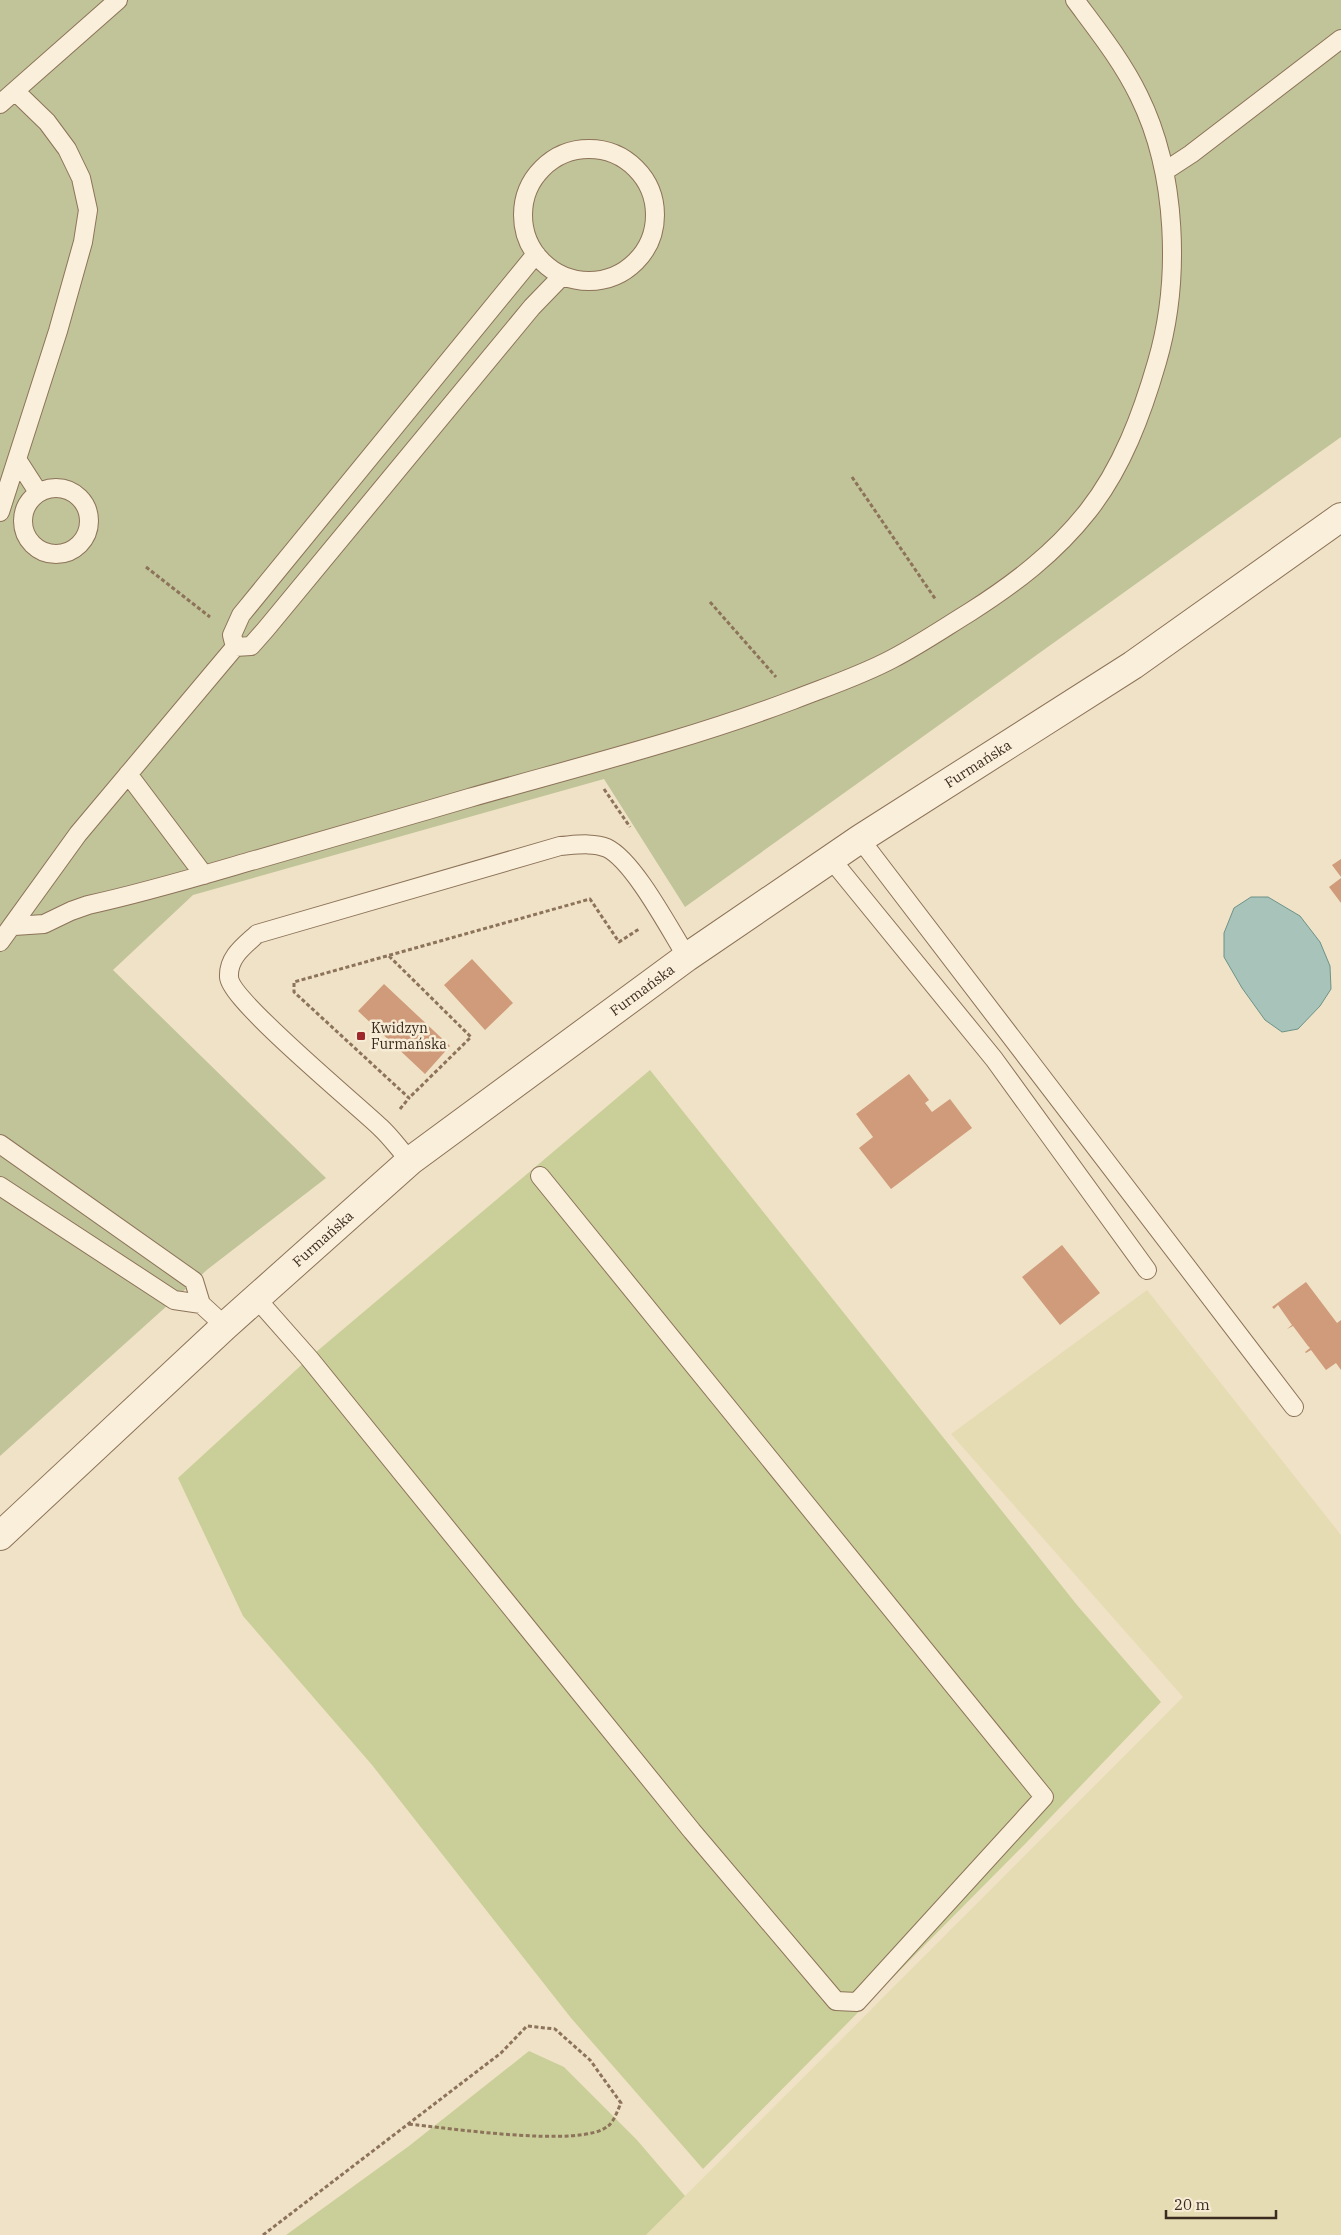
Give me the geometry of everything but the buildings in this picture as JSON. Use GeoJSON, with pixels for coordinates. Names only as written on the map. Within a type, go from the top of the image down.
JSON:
{"type":"FeatureCollection","features":[{"type":"Feature","properties":{"kind":"street","name":"Furmańska"},"geometry":{"type":"LineString","coordinates":[[0,1536],[225,1326],[410,1161],[687,957],[860,839],[1134,665],[1341,517]]}},
{"type":"Feature","properties":{"kind":"lane"},"geometry":{"type":"LineString","coordinates":[[0,104],[118,0]]}},
{"type":"Feature","properties":{"kind":"lane"},"geometry":{"type":"LineString","coordinates":[[14,926],[44,924],[70,911],[88,905],[204,875],[674,740],[792,700],[893,659],[1001,592],[1036,566],[1069,534],[1091,508],[1133,434],[1159,355],[1168,311],[1172,264],[1165,171],[1155,135],[1140,97],[1119,60],[1075,0]]}},
{"type":"Feature","properties":{"kind":"lane"},"geometry":{"type":"LineString","coordinates":[[1165,171],[1191,154],[1341,39]]}},
{"type":"Feature","properties":{"kind":"lane"},"geometry":{"type":"LineString","coordinates":[[0,512],[18,460],[83,242],[88,210],[82,178],[67,149],[47,122],[15,91]]}},
{"type":"Feature","properties":{"kind":"lane"},"geometry":{"type":"LineString","coordinates":[[601,150],[626,159],[644,178],[654,202],[654,228],[645,252],[627,270],[604,280],[578,281],[562,276],[544,264],[536,254],[529,242],[523,218],[527,192],[541,170],[551,161],[575,151],[601,150]]}},
{"type":"Feature","properties":{"kind":"lane"},"geometry":{"type":"LineString","coordinates":[[0,942],[14,926],[78,834],[233,641],[241,614],[536,254]]}},
{"type":"Feature","properties":{"kind":"lane"},"geometry":{"type":"LineString","coordinates":[[233,641],[251,646],[266,630],[532,307],[562,276]]}},
{"type":"Feature","properties":{"kind":"lane"},"geometry":{"type":"LineString","coordinates":[[18,460],[38,492]]}},
{"type":"Feature","properties":{"kind":"lane"},"geometry":{"type":"LineString","coordinates":[[128,774],[204,875]]}},
{"type":"Feature","properties":{"kind":"lane"},"geometry":{"type":"LineString","coordinates":[[860,839],[1294,1407]]}},
{"type":"Feature","properties":{"kind":"lane"},"geometry":{"type":"LineString","coordinates":[[410,1161],[382,1129],[268,1025],[235,991],[229,978],[231,964],[238,951],[257,934],[560,846],[579,845],[605,847],[616,854],[635,875],[687,957]]}},
{"type":"Feature","properties":{"kind":"lane"},"geometry":{"type":"LineString","coordinates":[[831,858],[994,1060],[1147,1270]]}},
{"type":"Feature","properties":{"kind":"lane"},"geometry":{"type":"LineString","coordinates":[[0,1144],[194,1281],[201,1304],[225,1326]]}},
{"type":"Feature","properties":{"kind":"lane"},"geometry":{"type":"LineString","coordinates":[[256,1298],[309,1358],[692,1831],[836,2001],[857,2002],[1044,1797],[540,1176]]}},
{"type":"Feature","properties":{"kind":"lane"},"geometry":{"type":"LineString","coordinates":[[0,1186],[174,1300],[201,1304]]}},
{"type":"Feature","properties":{"kind":"path"},"geometry":{"type":"LineString","coordinates":[[852,477],[952,623]]}},
{"type":"Feature","properties":{"kind":"path"},"geometry":{"type":"LineString","coordinates":[[146,566],[233,641]]}},
{"type":"Feature","properties":{"kind":"path"},"geometry":{"type":"LineString","coordinates":[[710,602],[782,684],[792,700]]}},
{"type":"Feature","properties":{"kind":"path"},"geometry":{"type":"LineString","coordinates":[[600,787],[604,789],[634,835]]}},
{"type":"Feature","properties":{"kind":"path"},"geometry":{"type":"LineString","coordinates":[[409,1098],[294,992],[294,982],[590,899],[619,942],[660,915]]}},
{"type":"Feature","properties":{"kind":"path"},"geometry":{"type":"LineString","coordinates":[[382,1129],[409,1098],[472,1037],[389,955]]}},
{"type":"Feature","properties":{"kind":"path"},"geometry":{"type":"LineString","coordinates":[[263,2235],[407,2124],[501,2053],[527,2026],[555,2029],[590,2060],[621,2103],[608,2126],[586,2135],[508,2136],[407,2124]]}},
{"type":"Feature","properties":{"kind":"shaded area"},"geometry":{"type":"Polygon","coordinates":[[[1147,1290],[1341,1535],[1341,2235],[646,2235],[1183,1697],[951,1434],[1147,1290]]]}},
{"type":"Feature","properties":{"kind":"green space"},"geometry":{"type":"Polygon","coordinates":[[[0,0],[1341,0],[1341,437],[685,907],[604,779],[193,895],[113,970],[326,1178],[208,1269],[0,1456],[0,0]]]}},
{"type":"Feature","properties":{"kind":"green space"},"geometry":{"type":"Polygon","coordinates":[[[650,1070],[1077,1605],[1161,1702],[1027,1842],[703,2169],[571,2018],[372,1765],[243,1616],[178,1478],[309,1358],[650,1070]]]}},
{"type":"Feature","properties":{"kind":"green space"},"geometry":{"type":"Polygon","coordinates":[[[529,2051],[564,2067],[637,2140],[685,2196],[646,2235],[286,2235],[409,2146],[529,2051]]]}},
{"type":"Feature","properties":{"kind":"water"},"geometry":{"type":"Polygon","coordinates":[[[1251,897],[1268,897],[1300,916],[1320,942],[1330,966],[1331,989],[1320,1006],[1298,1029],[1282,1032],[1265,1020],[1242,988],[1224,957],[1224,933],[1234,908],[1251,897]]]}},
{"type":"Feature","properties":{"kind":"place","name":"Kwidzyn Furmańska"},"geometry":{"type":"Point","coordinates":[361,1036]}}]}
